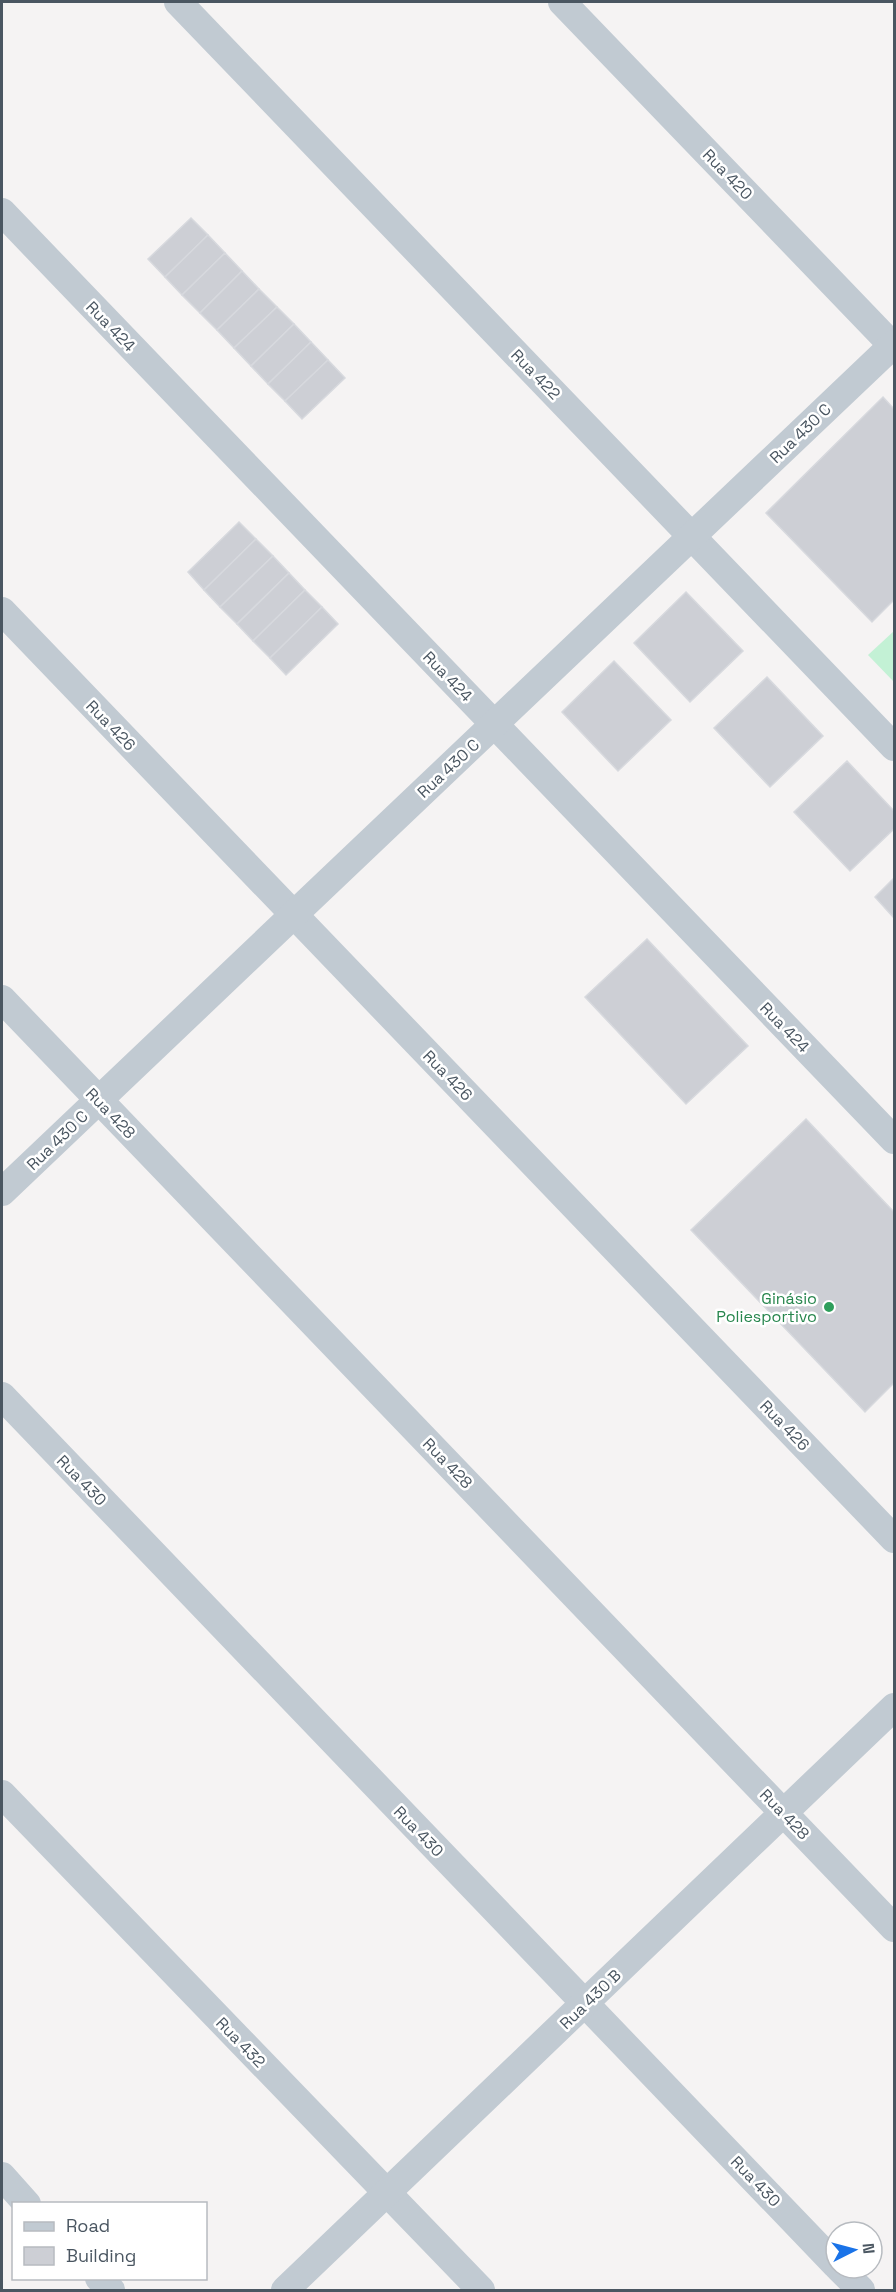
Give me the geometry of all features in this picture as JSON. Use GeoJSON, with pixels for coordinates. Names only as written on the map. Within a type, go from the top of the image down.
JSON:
{"type":"FeatureCollection","features":[{"type":"Feature","properties":{"kind":"street","name":"Rua 422"},"geometry":{"type":"LineString","coordinates":[[178,2],[894,747]]}},
{"type":"Feature","properties":{"kind":"street","name":"Rua 420"},"geometry":{"type":"LineString","coordinates":[[562,2],[894,345]]}},
{"type":"Feature","properties":{"kind":"street","name":"Rua 424"},"geometry":{"type":"LineString","coordinates":[[2,212],[894,1140]]}},
{"type":"Feature","properties":{"kind":"street","name":"Rua 430 C"},"geometry":{"type":"LineString","coordinates":[[2,1192],[894,345]]}},
{"type":"Feature","properties":{"kind":"street","name":"Rua 426"},"geometry":{"type":"LineString","coordinates":[[2,611],[894,1539]]}},
{"type":"Feature","properties":{"kind":"street","name":"Rua 428"},"geometry":{"type":"LineString","coordinates":[[2,999],[894,1928]]}},
{"type":"Feature","properties":{"kind":"street","name":"Rua 430"},"geometry":{"type":"LineString","coordinates":[[2,1396],[824,2252]]}},
{"type":"Feature","properties":{"kind":"street","name":"Rua 430 B"},"geometry":{"type":"LineString","coordinates":[[285,2290],[894,1707]]}},
{"type":"Feature","properties":{"kind":"street","name":"Rua 432"},"geometry":{"type":"LineString","coordinates":[[2,1794],[481,2290]]}},
{"type":"Feature","properties":{"kind":"street"},"geometry":{"type":"LineString","coordinates":[[2,2176],[25,2202]]}},
{"type":"Feature","properties":{"kind":"green space"},"geometry":{"type":"Polygon","coordinates":[[[894,631],[894,682],[868,655],[894,631]]]}},
{"type":"Feature","properties":{"kind":"building"},"geometry":{"type":"Polygon","coordinates":[[[191,218],[208,235],[165,277],[148,259],[191,218]]]}},
{"type":"Feature","properties":{"kind":"building"},"geometry":{"type":"Polygon","coordinates":[[[208,235],[225,253],[182,295],[165,277],[208,235]]]}},
{"type":"Feature","properties":{"kind":"building"},"geometry":{"type":"Polygon","coordinates":[[[225,253],[242,271],[200,313],[182,295],[225,253]]]}},
{"type":"Feature","properties":{"kind":"building"},"geometry":{"type":"Polygon","coordinates":[[[242,271],[259,289],[217,330],[200,313],[242,271]]]}},
{"type":"Feature","properties":{"kind":"building"},"geometry":{"type":"Polygon","coordinates":[[[259,289],[277,307],[234,348],[217,330],[259,289]]]}},
{"type":"Feature","properties":{"kind":"building"},"geometry":{"type":"Polygon","coordinates":[[[277,307],[294,324],[251,366],[234,348],[277,307]]]}},
{"type":"Feature","properties":{"kind":"building"},"geometry":{"type":"Polygon","coordinates":[[[294,324],[311,342],[268,384],[251,366],[294,324]]]}},
{"type":"Feature","properties":{"kind":"building"},"geometry":{"type":"Polygon","coordinates":[[[311,342],[328,360],[285,401],[268,384],[311,342]]]}},
{"type":"Feature","properties":{"kind":"building"},"geometry":{"type":"Polygon","coordinates":[[[328,360],[345,378],[302,419],[285,401],[328,360]]]}},
{"type":"Feature","properties":{"kind":"building"},"geometry":{"type":"Polygon","coordinates":[[[883,397],[894,409],[894,600],[872,622],[766,513],[883,397]]]}},
{"type":"Feature","properties":{"kind":"building"},"geometry":{"type":"Polygon","coordinates":[[[239,522],[256,539],[204,590],[188,572],[239,522]]]}},
{"type":"Feature","properties":{"kind":"building"},"geometry":{"type":"Polygon","coordinates":[[[256,539],[273,556],[220,607],[204,590],[256,539]]]}},
{"type":"Feature","properties":{"kind":"building"},"geometry":{"type":"Polygon","coordinates":[[[273,556],[289,573],[237,624],[220,607],[273,556]]]}},
{"type":"Feature","properties":{"kind":"building"},"geometry":{"type":"Polygon","coordinates":[[[289,573],[305,590],[253,641],[237,624],[289,573]]]}},
{"type":"Feature","properties":{"kind":"building"},"geometry":{"type":"Polygon","coordinates":[[[305,590],[322,607],[270,658],[253,641],[305,590]]]}},
{"type":"Feature","properties":{"kind":"building"},"geometry":{"type":"Polygon","coordinates":[[[686,592],[743,651],[690,702],[634,643],[686,592]]]}},
{"type":"Feature","properties":{"kind":"building"},"geometry":{"type":"Polygon","coordinates":[[[322,607],[338,624],[286,675],[270,658],[322,607]]]}},
{"type":"Feature","properties":{"kind":"building"},"geometry":{"type":"Polygon","coordinates":[[[614,661],[671,720],[618,771],[562,712],[614,661]]]}},
{"type":"Feature","properties":{"kind":"building"},"geometry":{"type":"Polygon","coordinates":[[[767,677],[823,736],[770,787],[714,728],[767,677]]]}},
{"type":"Feature","properties":{"kind":"building"},"geometry":{"type":"Polygon","coordinates":[[[847,761],[894,811],[894,829],[850,871],[794,812],[847,761]]]}},
{"type":"Feature","properties":{"kind":"building"},"geometry":{"type":"Polygon","coordinates":[[[894,878],[894,918],[875,897],[894,878]]]}},
{"type":"Feature","properties":{"kind":"building"},"geometry":{"type":"Polygon","coordinates":[[[647,939],[748,1046],[686,1104],[585,997],[647,939]]]}},
{"type":"Feature","properties":{"kind":"building","name":"Ginásio Poliesportivo"},"geometry":{"type":"Polygon","coordinates":[[[806,1119],[894,1212],[894,1383],[865,1412],[691,1230],[806,1119]]]}},
{"type":"Feature","properties":{"kind":"place","name":"Ginásio Poliesportivo"},"geometry":{"type":"Point","coordinates":[829,1307]}}]}
